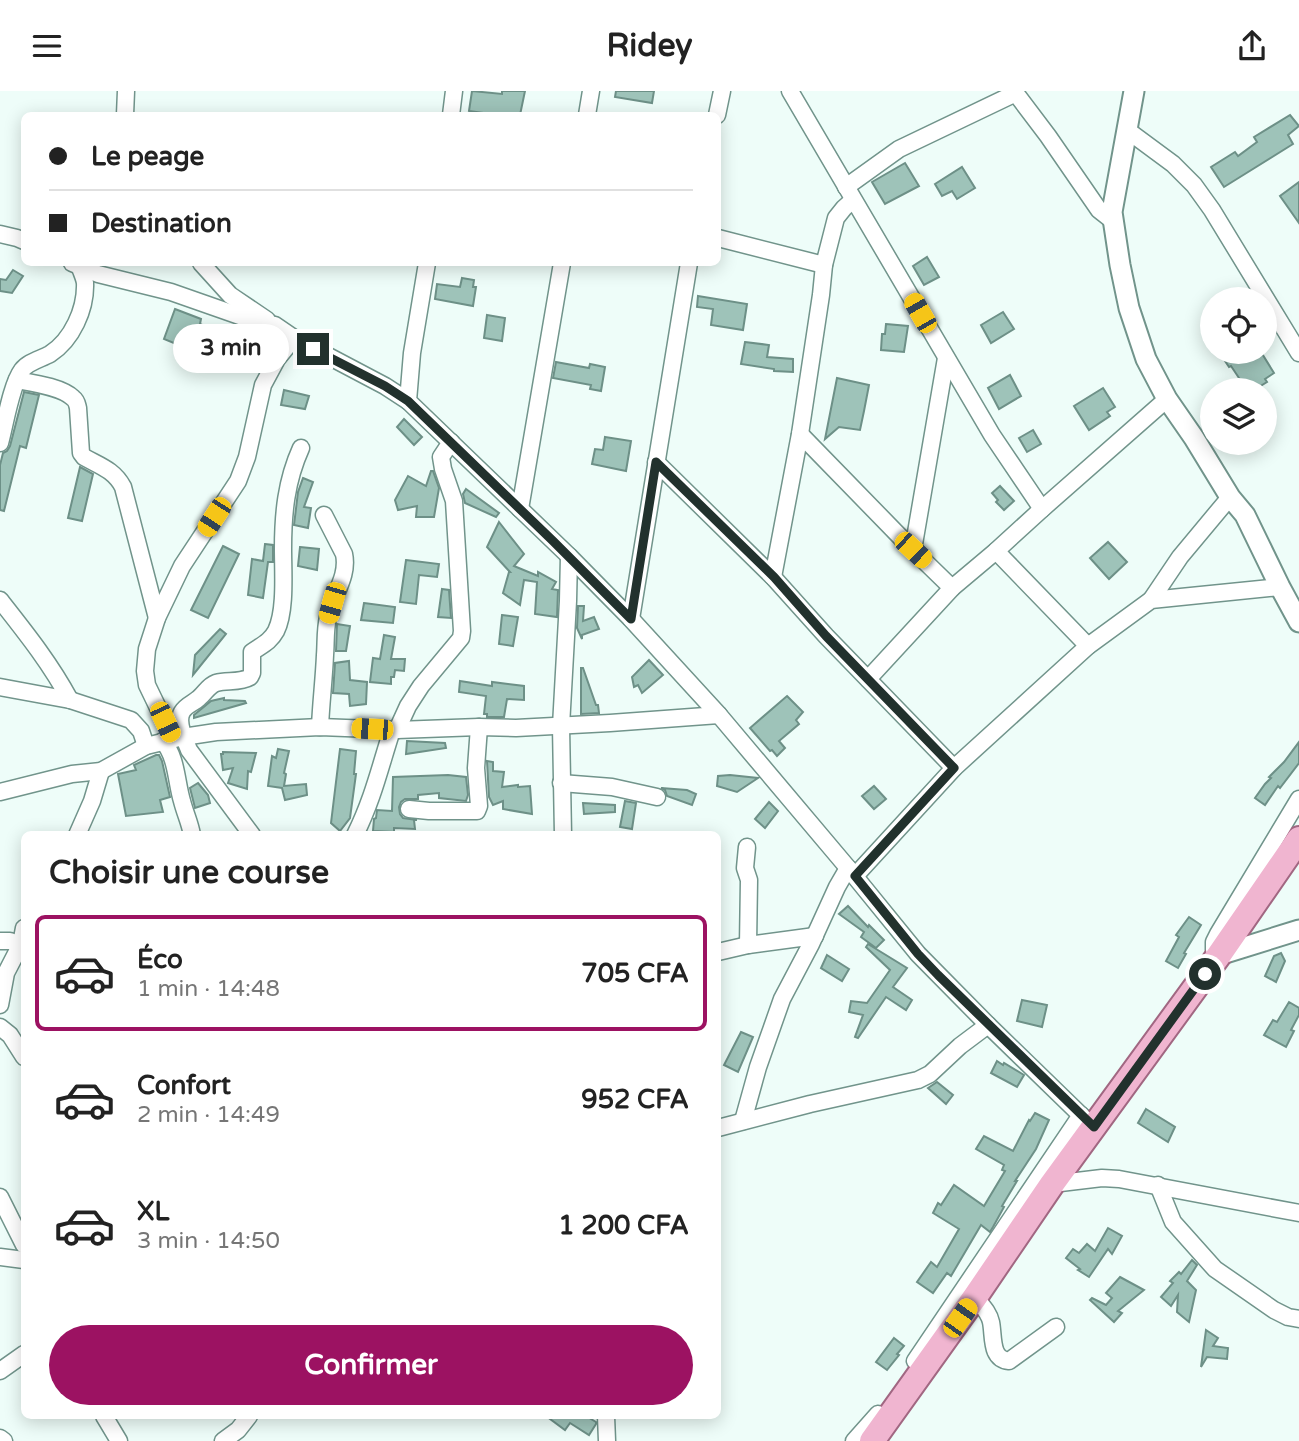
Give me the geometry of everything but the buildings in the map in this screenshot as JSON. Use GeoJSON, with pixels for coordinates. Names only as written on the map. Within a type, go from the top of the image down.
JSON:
{"type":"FeatureCollection","features":[{"type":"Feature","properties":{"kind":"main road"},"geometry":{"type":"LineString","coordinates":[[872,1441],[1052,1184],[1087,1121],[1219,955],[1299,839]]}},
{"type":"Feature","properties":{"kind":"street"},"geometry":{"type":"LineString","coordinates":[[125,112],[126,91]]}},
{"type":"Feature","properties":{"kind":"street"},"geometry":{"type":"LineString","coordinates":[[450,112],[454,91]]}},
{"type":"Feature","properties":{"kind":"street"},"geometry":{"type":"LineString","coordinates":[[588,112],[591,91]]}},
{"type":"Feature","properties":{"kind":"street"},"geometry":{"type":"LineString","coordinates":[[718,112],[722,91]]}},
{"type":"Feature","properties":{"kind":"street"},"geometry":{"type":"LineString","coordinates":[[790,91],[992,435],[1042,509]]}},
{"type":"Feature","properties":{"kind":"street"},"geometry":{"type":"LineString","coordinates":[[1134,91],[1112,221],[1129,308],[1146,359],[1167,399],[1230,497],[1245,515],[1280,587],[1297,608]]}},
{"type":"Feature","properties":{"kind":"street"},"geometry":{"type":"LineString","coordinates":[[774,577],[800,434],[824,265],[836,218],[850,193],[899,149],[1015,92],[1093,203],[1112,221]]}},
{"type":"Feature","properties":{"kind":"street"},"geometry":{"type":"LineString","coordinates":[[1127,130],[1173,164],[1195,185],[1299,353]]}},
{"type":"Feature","properties":{"kind":"street"},"geometry":{"type":"LineString","coordinates":[[0,234],[21,240]]}},
{"type":"Feature","properties":{"kind":"street"},"geometry":{"type":"LineString","coordinates":[[721,239],[824,265]]}},
{"type":"Feature","properties":{"kind":"street"},"geometry":{"type":"LineString","coordinates":[[0,443],[20,372],[24,367],[52,352],[71,333],[83,301],[85,281],[78,266]]}},
{"type":"Feature","properties":{"kind":"street"},"geometry":{"type":"LineString","coordinates":[[81,266],[97,274],[170,292],[251,320],[275,325]]}},
{"type":"Feature","properties":{"kind":"street"},"geometry":{"type":"LineString","coordinates":[[204,266],[230,295],[294,338],[408,401],[520,509],[631,619],[719,715],[918,954],[1087,1121],[884,1407],[854,1441]]}},
{"type":"Feature","properties":{"kind":"street"},"geometry":{"type":"LineString","coordinates":[[408,401],[412,353],[426,266]]}},
{"type":"Feature","properties":{"kind":"street"},"geometry":{"type":"LineString","coordinates":[[520,509],[561,266]]}},
{"type":"Feature","properties":{"kind":"street"},"geometry":{"type":"LineString","coordinates":[[631,619],[689,266]]}},
{"type":"Feature","properties":{"kind":"street"},"geometry":{"type":"LineString","coordinates":[[249,831],[190,750],[173,739],[146,678],[147,649],[157,618],[183,566],[238,481],[247,457],[263,385],[277,359],[294,338]]}},
{"type":"Feature","properties":{"kind":"street"},"geometry":{"type":"LineString","coordinates":[[913,550],[946,358]]}},
{"type":"Feature","properties":{"kind":"street"},"geometry":{"type":"LineString","coordinates":[[17,380],[60,391],[73,397],[76,402],[81,453],[112,473],[123,488],[157,618]]}},
{"type":"Feature","properties":{"kind":"street"},"geometry":{"type":"LineString","coordinates":[[868,679],[952,588],[1167,399]]}},
{"type":"Feature","properties":{"kind":"street"},"geometry":{"type":"LineString","coordinates":[[800,434],[952,588]]}},
{"type":"Feature","properties":{"kind":"street"},"geometry":{"type":"LineString","coordinates":[[357,831],[375,789],[394,730],[421,686],[461,638],[463,631],[454,501],[441,457],[450,442]]}},
{"type":"Feature","properties":{"kind":"street"},"geometry":{"type":"LineString","coordinates":[[191,831],[168,748],[183,711],[210,686],[250,677],[252,652],[266,644],[277,629],[283,589],[287,496],[291,472],[301,448]]}},
{"type":"Feature","properties":{"kind":"street"},"geometry":{"type":"LineString","coordinates":[[656,462],[774,577],[826,636],[954,768]]}},
{"type":"Feature","properties":{"kind":"street"},"geometry":{"type":"LineString","coordinates":[[743,1121],[782,999],[837,887],[954,768],[1088,646],[1151,600],[1180,557],[1230,497]]}},
{"type":"Feature","properties":{"kind":"street"},"geometry":{"type":"LineString","coordinates":[[320,727],[328,617],[342,582],[345,560],[324,515]]}},
{"type":"Feature","properties":{"kind":"street"},"geometry":{"type":"LineString","coordinates":[[996,551],[1088,646]]}},
{"type":"Feature","properties":{"kind":"street"},"geometry":{"type":"LineString","coordinates":[[563,831],[561,726],[569,557]]}},
{"type":"Feature","properties":{"kind":"street"},"geometry":{"type":"LineString","coordinates":[[1151,600],[1280,587]]}},
{"type":"Feature","properties":{"kind":"street"},"geometry":{"type":"LineString","coordinates":[[0,600],[39,649],[70,700]]}},
{"type":"Feature","properties":{"kind":"street"},"geometry":{"type":"LineString","coordinates":[[0,687],[70,700],[131,720],[142,731],[146,746]]}},
{"type":"Feature","properties":{"kind":"street"},"geometry":{"type":"LineString","coordinates":[[0,792],[72,774],[101,771],[146,746],[173,739],[237,730],[561,726],[719,715]]}},
{"type":"Feature","properties":{"kind":"street"},"geometry":{"type":"LineString","coordinates":[[410,809],[477,811],[479,727]]}},
{"type":"Feature","properties":{"kind":"street"},"geometry":{"type":"LineString","coordinates":[[79,831],[101,771]]}},
{"type":"Feature","properties":{"kind":"street"},"geometry":{"type":"LineString","coordinates":[[561,783],[612,787],[657,797]]}},
{"type":"Feature","properties":{"kind":"street"},"geometry":{"type":"LineString","coordinates":[[1299,799],[1218,934],[1214,950],[1219,955],[1299,930]]}},
{"type":"Feature","properties":{"kind":"street"},"geometry":{"type":"LineString","coordinates":[[747,846],[745,867],[749,880],[748,945]]}},
{"type":"Feature","properties":{"kind":"street"},"geometry":{"type":"LineString","coordinates":[[721,951],[815,936]]}},
{"type":"Feature","properties":{"kind":"street"},"geometry":{"type":"LineString","coordinates":[[0,941],[21,944]]}},
{"type":"Feature","properties":{"kind":"street"},"geometry":{"type":"LineString","coordinates":[[0,1005],[6,973],[21,948]]}},
{"type":"Feature","properties":{"kind":"street"},"geometry":{"type":"LineString","coordinates":[[721,1127],[918,1080],[930,1074],[988,1025]]}},
{"type":"Feature","properties":{"kind":"street"},"geometry":{"type":"LineString","coordinates":[[0,1027],[10,1035],[21,1052]]}},
{"type":"Feature","properties":{"kind":"street"},"geometry":{"type":"LineString","coordinates":[[1052,1184],[1102,1178],[1119,1179],[1299,1213]]}},
{"type":"Feature","properties":{"kind":"street"},"geometry":{"type":"LineString","coordinates":[[1158,1185],[1173,1222],[1215,1269],[1274,1310],[1299,1319]]}},
{"type":"Feature","properties":{"kind":"street"},"geometry":{"type":"LineString","coordinates":[[0,1197],[21,1239]]}},
{"type":"Feature","properties":{"kind":"street"},"geometry":{"type":"LineString","coordinates":[[0,1257],[21,1260]]}},
{"type":"Feature","properties":{"kind":"street"},"geometry":{"type":"LineString","coordinates":[[975,1297],[987,1311],[997,1356],[1001,1360],[1009,1361],[1056,1327]]}},
{"type":"Feature","properties":{"kind":"street"},"geometry":{"type":"LineString","coordinates":[[0,1371],[21,1356]]}},
{"type":"Feature","properties":{"kind":"street"},"geometry":{"type":"LineString","coordinates":[[106,1419],[119,1441]]}},
{"type":"Feature","properties":{"kind":"street"},"geometry":{"type":"LineString","coordinates":[[223,1441],[238,1430],[247,1419]]}},
{"type":"Feature","properties":{"kind":"street"},"geometry":{"type":"LineString","coordinates":[[606,1419],[607,1441]]}},
{"type":"Feature","properties":{"kind":"route"},"geometry":{"type":"LineString","coordinates":[[313,349],[385,386],[408,401],[631,619],[656,462],[774,577],[826,636],[954,768],[855,876],[918,954],[1094,1127],[1205,974]]}}]}
